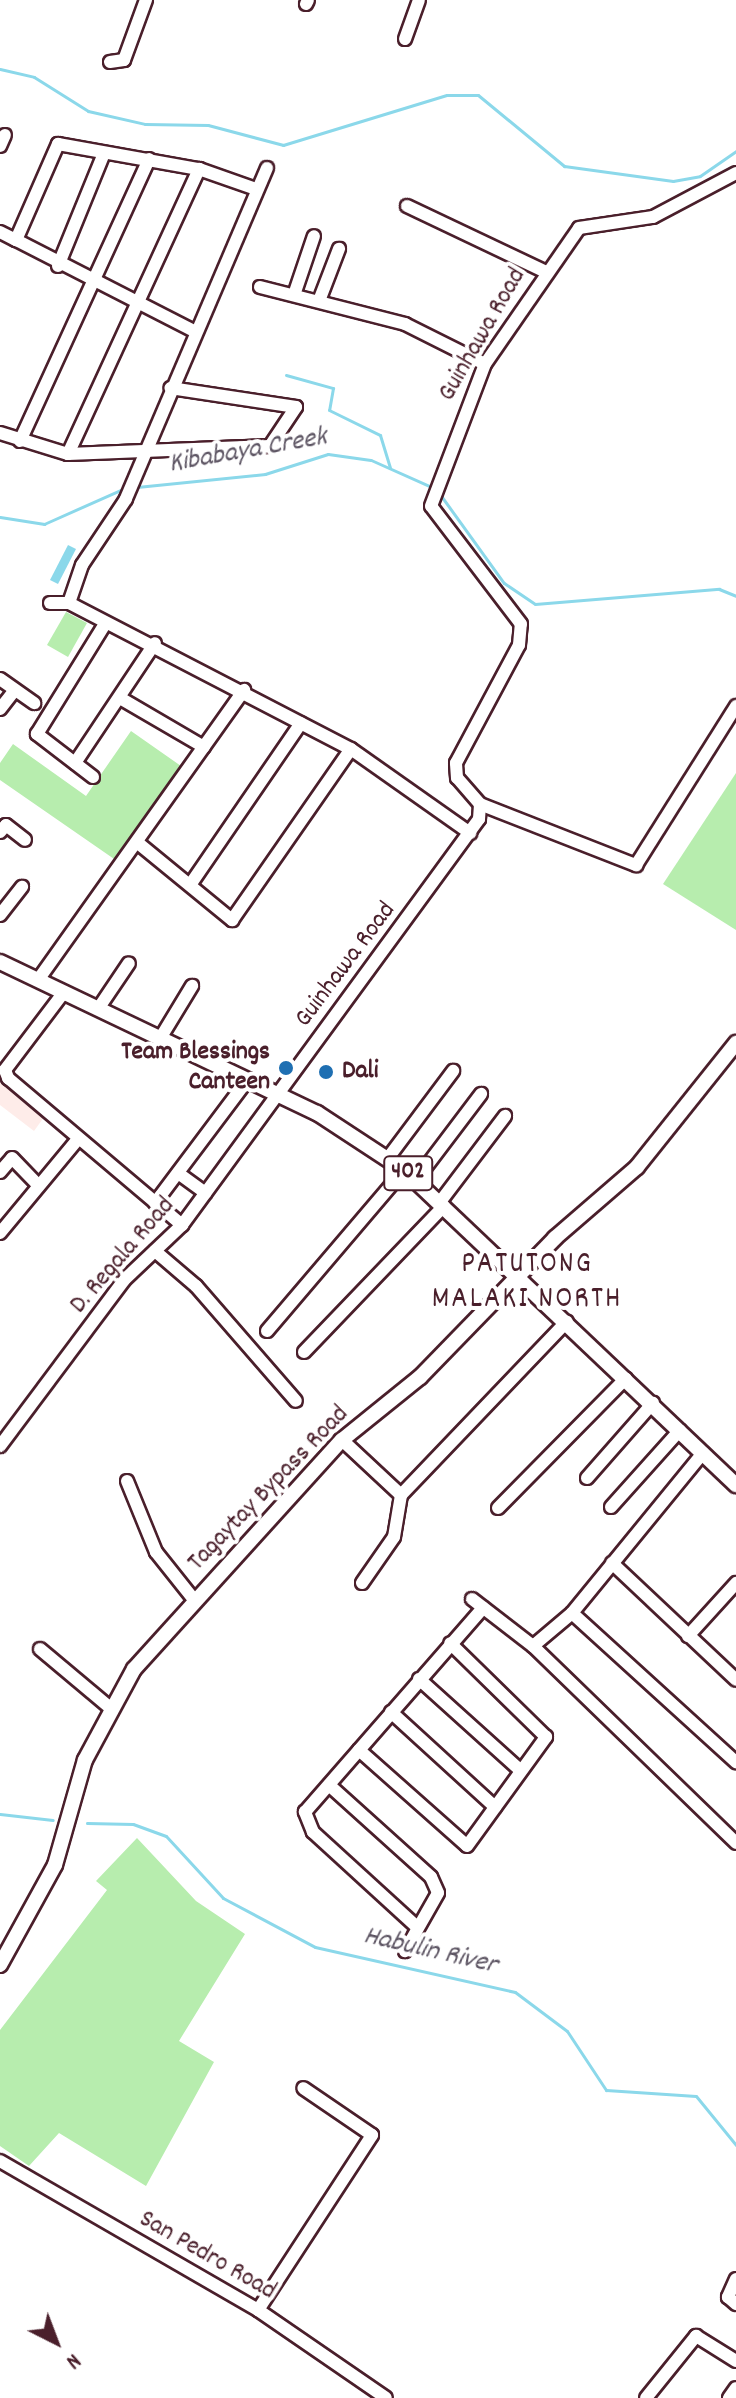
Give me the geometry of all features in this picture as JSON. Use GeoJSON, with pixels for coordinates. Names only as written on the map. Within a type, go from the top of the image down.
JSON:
{"type":"FeatureCollection","features":[{"type":"Feature","properties":{"kind":"main road","name":"402"},"geometry":{"type":"LineString","coordinates":[[0,962],[278,1094],[388,1158],[520,1276],[736,1485]]}},
{"type":"Feature","properties":{"kind":"main road","name":"Tagaytay Bypass Road"},"geometry":{"type":"LineString","coordinates":[[0,1965],[55,1865],[109,1707],[195,1601],[342,1440],[420,1377],[520,1276],[648,1155],[736,1043]]}},
{"type":"Feature","properties":{"kind":"street"},"geometry":{"type":"LineString","coordinates":[[110,62],[124,60],[146,0]]}},
{"type":"Feature","properties":{"kind":"street"},"geometry":{"type":"LineString","coordinates":[[405,39],[419,0]]}},
{"type":"Feature","properties":{"kind":"street"},"geometry":{"type":"LineString","coordinates":[[16,240],[58,144],[199,169],[256,189]]}},
{"type":"Feature","properties":{"kind":"street"},"geometry":{"type":"LineString","coordinates":[[58,266],[104,153]]}},
{"type":"Feature","properties":{"kind":"street"},"geometry":{"type":"LineString","coordinates":[[20,441],[97,282],[149,159]]}},
{"type":"Feature","properties":{"kind":"street"},"geometry":{"type":"LineString","coordinates":[[69,603],[82,565],[126,499],[140,453],[267,168]]}},
{"type":"Feature","properties":{"kind":"street"},"geometry":{"type":"LineString","coordinates":[[68,454],[199,169]]}},
{"type":"Feature","properties":{"kind":"street","name":"Guinhawa Road"},"geometry":{"type":"LineString","coordinates":[[278,1094],[470,833],[480,804],[457,778],[456,763],[519,645],[521,624],[439,521],[432,496],[485,364],[544,271],[579,228],[653,217],[736,173]]}},
{"type":"Feature","properties":{"kind":"street"},"geometry":{"type":"LineString","coordinates":[[407,206],[544,271]]}},
{"type":"Feature","properties":{"kind":"street"},"geometry":{"type":"LineString","coordinates":[[0,232],[58,266],[196,332]]}},
{"type":"Feature","properties":{"kind":"street"},"geometry":{"type":"LineString","coordinates":[[294,295],[314,236]]}},
{"type":"Feature","properties":{"kind":"street"},"geometry":{"type":"LineString","coordinates":[[319,301],[339,249]]}},
{"type":"Feature","properties":{"kind":"street"},"geometry":{"type":"LineString","coordinates":[[260,287],[405,324],[485,364]]}},
{"type":"Feature","properties":{"kind":"street"},"geometry":{"type":"LineString","coordinates":[[0,433],[68,454],[270,446],[296,407],[170,388]]}},
{"type":"Feature","properties":{"kind":"street"},"geometry":{"type":"LineString","coordinates":[[50,603],[69,603],[105,624],[155,643],[244,690],[351,749],[470,833]]}},
{"type":"Feature","properties":{"kind":"street"},"geometry":{"type":"LineString","coordinates":[[93,777],[37,734],[105,624]]}},
{"type":"Feature","properties":{"kind":"street"},"geometry":{"type":"LineString","coordinates":[[75,763],[155,643]]}},
{"type":"Feature","properties":{"kind":"street"},"geometry":{"type":"LineString","coordinates":[[0,679],[34,703]]}},
{"type":"Feature","properties":{"kind":"street"},"geometry":{"type":"LineString","coordinates":[[0,709],[15,690]]}},
{"type":"Feature","properties":{"kind":"street"},"geometry":{"type":"LineString","coordinates":[[38,980],[244,690]]}},
{"type":"Feature","properties":{"kind":"street"},"geometry":{"type":"LineString","coordinates":[[120,698],[204,747]]}},
{"type":"Feature","properties":{"kind":"street"},"geometry":{"type":"LineString","coordinates":[[480,804],[636,865],[736,706]]}},
{"type":"Feature","properties":{"kind":"street"},"geometry":{"type":"LineString","coordinates":[[190,885],[301,723]]}},
{"type":"Feature","properties":{"kind":"street"},"geometry":{"type":"LineString","coordinates":[[138,843],[232,920],[351,749]]}},
{"type":"Feature","properties":{"kind":"street"},"geometry":{"type":"LineString","coordinates":[[0,832],[6,825],[25,840]]}},
{"type":"Feature","properties":{"kind":"street"},"geometry":{"type":"LineString","coordinates":[[0,915],[22,887]]}},
{"type":"Feature","properties":{"kind":"street"},"geometry":{"type":"LineString","coordinates":[[98,1009],[129,963]]}},
{"type":"Feature","properties":{"kind":"street"},"geometry":{"type":"LineString","coordinates":[[161,1037],[192,986]]}},
{"type":"Feature","properties":{"kind":"street"},"geometry":{"type":"LineString","coordinates":[[64,992],[5,1070],[78,1139],[182,1225]]}},
{"type":"Feature","properties":{"kind":"street"},"geometry":{"type":"LineString","coordinates":[[388,1158],[453,1071]]}},
{"type":"Feature","properties":{"kind":"street"},"geometry":{"type":"LineString","coordinates":[[155,1203],[248,1079]]}},
{"type":"Feature","properties":{"kind":"street","name":"D. Regala Road"},"geometry":{"type":"LineString","coordinates":[[0,1446],[124,1280],[182,1225],[278,1094]]}},
{"type":"Feature","properties":{"kind":"street"},"geometry":{"type":"LineString","coordinates":[[416,1180],[481,1094]]}},
{"type":"Feature","properties":{"kind":"street"},"geometry":{"type":"LineString","coordinates":[[304,1352],[442,1204],[505,1116]]}},
{"type":"Feature","properties":{"kind":"street"},"geometry":{"type":"LineString","coordinates":[[0,1233],[78,1139]]}},
{"type":"Feature","properties":{"kind":"street"},"geometry":{"type":"LineString","coordinates":[[0,1172],[12,1158],[38,1185]]}},
{"type":"Feature","properties":{"kind":"street"},"geometry":{"type":"LineString","coordinates":[[267,1331],[404,1170]]}},
{"type":"Feature","properties":{"kind":"street"},"geometry":{"type":"LineString","coordinates":[[178,1173],[206,1193]]}},
{"type":"Feature","properties":{"kind":"street"},"geometry":{"type":"LineString","coordinates":[[155,1251],[205,1296],[296,1401]]}},
{"type":"Feature","properties":{"kind":"street"},"geometry":{"type":"LineString","coordinates":[[362,1583],[394,1537],[401,1495],[567,1321]]}},
{"type":"Feature","properties":{"kind":"street"},"geometry":{"type":"LineString","coordinates":[[498,1508],[626,1378]]}},
{"type":"Feature","properties":{"kind":"street"},"geometry":{"type":"LineString","coordinates":[[587,1478],[653,1403]]}},
{"type":"Feature","properties":{"kind":"street"},"geometry":{"type":"LineString","coordinates":[[611,1507],[680,1430]]}},
{"type":"Feature","properties":{"kind":"street"},"geometry":{"type":"LineString","coordinates":[[342,1440],[401,1495]]}},
{"type":"Feature","properties":{"kind":"street"},"geometry":{"type":"LineString","coordinates":[[533,1646],[572,1613],[703,1453]]}},
{"type":"Feature","properties":{"kind":"street"},"geometry":{"type":"LineString","coordinates":[[127,1481],[156,1552],[195,1601]]}},
{"type":"Feature","properties":{"kind":"street"},"geometry":{"type":"LineString","coordinates":[[612,1563],[736,1680]]}},
{"type":"Feature","properties":{"kind":"street"},"geometry":{"type":"LineString","coordinates":[[688,1636],[731,1598],[736,1583]]}},
{"type":"Feature","properties":{"kind":"street"},"geometry":{"type":"LineString","coordinates":[[417,1927],[313,1832],[305,1812],[450,1643],[478,1603],[533,1646],[736,1843]]}},
{"type":"Feature","properties":{"kind":"street"},"geometry":{"type":"LineString","coordinates":[[572,1613],[736,1762]]}},
{"type":"Feature","properties":{"kind":"street"},"geometry":{"type":"LineString","coordinates":[[359,1750],[467,1846],[546,1737],[541,1725],[450,1643]]}},
{"type":"Feature","properties":{"kind":"street"},"geometry":{"type":"LineString","coordinates":[[40,1649],[109,1707]]}},
{"type":"Feature","properties":{"kind":"street"},"geometry":{"type":"LineString","coordinates":[[419,1679],[521,1771]]}},
{"type":"Feature","properties":{"kind":"street"},"geometry":{"type":"LineString","coordinates":[[391,1712],[495,1807]]}},
{"type":"Feature","properties":{"kind":"street"},"geometry":{"type":"LineString","coordinates":[[329,1785],[431,1877],[438,1893],[405,1951]]}},
{"type":"Feature","properties":{"kind":"street"},"geometry":{"type":"LineString","coordinates":[[258,2310],[372,2135],[303,2088]]}},
{"type":"Feature","properties":{"kind":"street","name":"San Pedro Road"},"geometry":{"type":"LineString","coordinates":[[0,2161],[258,2310],[386,2398]]}},
{"type":"Feature","properties":{"kind":"street"},"geometry":{"type":"LineString","coordinates":[[736,2279],[728,2297],[736,2304]]}},
{"type":"Feature","properties":{"kind":"street"},"geometry":{"type":"LineString","coordinates":[[646,2398],[696,2336],[736,2361]]}},
{"type":"Feature","properties":{"kind":"street"},"geometry":{"type":"LineString","coordinates":[[359,2398],[368,2385]]}},
{"type":"Feature","properties":{"kind":"street"},"geometry":{"type":"LineString","coordinates":[[729,2398],[736,2388]]}},
{"type":"Feature","properties":{"kind":"shaded area"},"geometry":{"type":"Polygon","coordinates":[[[0,1078],[47,1113],[34,1131],[0,1105],[0,1078]]]}},
{"type":"Feature","properties":{"kind":"green space"},"geometry":{"type":"Polygon","coordinates":[[[66,612],[87,623],[68,657],[47,645],[66,612]]]}},
{"type":"Feature","properties":{"kind":"green space"},"geometry":{"type":"Polygon","coordinates":[[[131,731],[181,766],[117,861],[0,780],[0,763],[13,744],[86,796],[131,731]]]}},
{"type":"Feature","properties":{"kind":"green space"},"geometry":{"type":"Polygon","coordinates":[[[736,773],[736,930],[663,884],[736,773]]]}},
{"type":"Feature","properties":{"kind":"green space"},"geometry":{"type":"Polygon","coordinates":[[[137,1838],[196,1901],[245,1934],[179,2041],[214,2062],[146,2186],[59,2133],[29,2166],[0,2146],[0,2030],[107,1890],[96,1881],[137,1838]]]}},
{"type":"Feature","properties":{"kind":"water"},"geometry":{"type":"Polygon","coordinates":[[[68,545],[76,549],[58,584],[50,580],[68,545]]]}},
{"type":"Feature","properties":{"kind":"waterway"},"geometry":{"type":"LineString","coordinates":[[0,69],[34,77],[88,111],[145,124],[208,125],[283,145],[447,95],[478,95],[564,166],[673,181],[700,176],[736,151]]}},
{"type":"Feature","properties":{"kind":"waterway"},"geometry":{"type":"LineString","coordinates":[[286,375],[333,388],[329,410],[380,435],[390,467]]}},
{"type":"Feature","properties":{"kind":"waterway","name":"Kibabaya Creek"},"geometry":{"type":"LineString","coordinates":[[137,487],[265,474],[328,454],[371,460],[434,488]]}},
{"type":"Feature","properties":{"kind":"waterway","name":"Kibabaya Creek"},"geometry":{"type":"LineString","coordinates":[[0,517],[44,524],[125,488]]}},
{"type":"Feature","properties":{"kind":"waterway","name":"Kibabaya Creek"},"geometry":{"type":"LineString","coordinates":[[439,493],[504,583],[535,604],[719,589],[736,596]]}},
{"type":"Feature","properties":{"kind":"waterway","name":"Habulin River"},"geometry":{"type":"LineString","coordinates":[[0,1814],[53,1820]]}},
{"type":"Feature","properties":{"kind":"waterway","name":"Habulin River"},"geometry":{"type":"LineString","coordinates":[[87,1823],[133,1824],[166,1836],[223,1898],[315,1947],[515,1992],[567,2031],[606,2090],[696,2096],[736,2145]]}},
{"type":"Feature","properties":{"kind":"place","name":"Team Blessings Canteen"},"geometry":{"type":"Point","coordinates":[286,1068]}},
{"type":"Feature","properties":{"kind":"place","name":"Dali"},"geometry":{"type":"Point","coordinates":[326,1072]}},
{"type":"Feature","properties":{"kind":"district","name":"PATUTONG MALAKI NORTH"},"geometry":{"type":"Point","coordinates":[527,1283]}}]}
